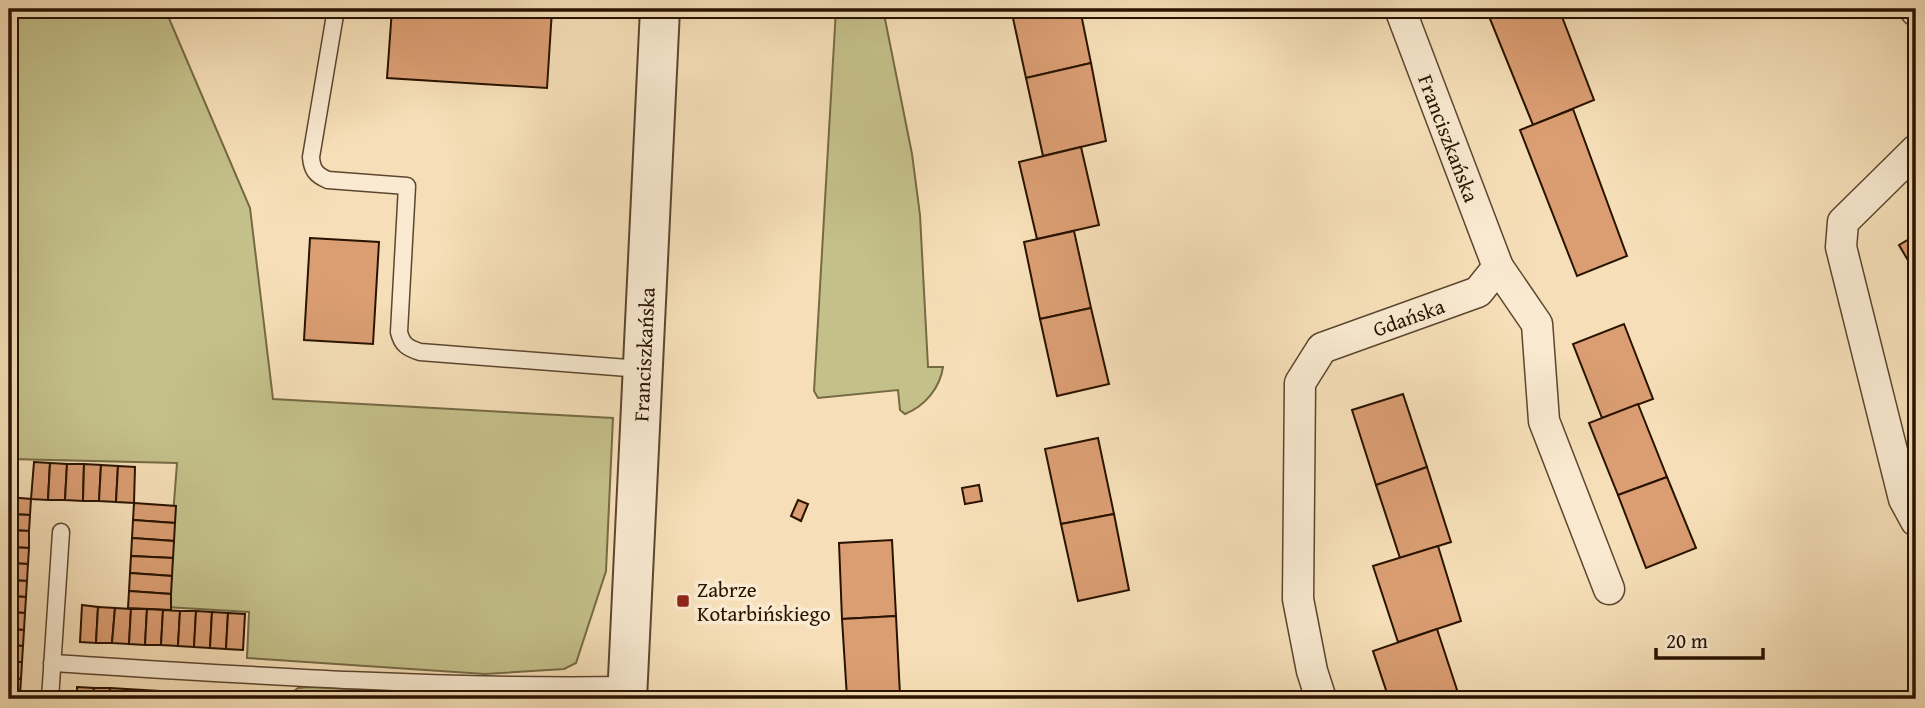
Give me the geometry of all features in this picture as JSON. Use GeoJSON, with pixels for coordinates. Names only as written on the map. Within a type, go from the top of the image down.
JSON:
{"type":"FeatureCollection","features":[{"type":"Feature","properties":{"kind":"street","name":"Franciszkańska"},"geometry":{"type":"LineString","coordinates":[[627,692],[660,9]]}},
{"type":"Feature","properties":{"kind":"street","name":"Franciszkańska"},"geometry":{"type":"LineString","coordinates":[[1400,9],[1499,267]]}},
{"type":"Feature","properties":{"kind":"street"},"geometry":{"type":"LineString","coordinates":[[1916,150],[1843,222],[1841,247],[1904,499],[1916,521]]}},
{"type":"Feature","properties":{"kind":"street"},"geometry":{"type":"LineString","coordinates":[[1499,267],[1537,324],[1544,421],[1609,589]]}},
{"type":"Feature","properties":{"kind":"street","name":"Gdańska"},"geometry":{"type":"LineString","coordinates":[[1321,699],[1311,671],[1298,599],[1300,383],[1322,348],[1478,292],[1499,267]]}},
{"type":"Feature","properties":{"kind":"lane"},"geometry":{"type":"LineString","coordinates":[[336,9],[311,157],[312,167],[318,176],[328,180],[407,186],[399,332],[401,342],[420,352],[641,369]]}},
{"type":"Feature","properties":{"kind":"lane"},"geometry":{"type":"LineString","coordinates":[[50,699],[61,532]]}},
{"type":"Feature","properties":{"kind":"lane"},"geometry":{"type":"LineString","coordinates":[[52,663],[303,678],[515,685],[627,692]]}},
{"type":"Feature","properties":{"kind":"shaded area"},"geometry":{"type":"Polygon","coordinates":[[[9,9],[165,9],[250,208],[273,399],[613,418],[606,571],[576,663],[564,669],[485,674],[247,658],[249,612],[166,607],[177,463],[9,459],[9,9]]]}},
{"type":"Feature","properties":{"kind":"shaded area"},"geometry":{"type":"Polygon","coordinates":[[[836,9],[883,9],[912,154],[920,215],[928,367],[943,367],[939,382],[930,395],[919,406],[905,414],[900,410],[898,390],[818,398],[814,391],[836,9]]]}},
{"type":"Feature","properties":{"kind":"shaded area"},"geometry":{"type":"Polygon","coordinates":[[[298,688],[556,699],[284,699],[298,688]]]}},
{"type":"Feature","properties":{"kind":"building"},"geometry":{"type":"Polygon","coordinates":[[[392,9],[552,10],[547,88],[387,78],[392,9]]]}},
{"type":"Feature","properties":{"kind":"building"},"geometry":{"type":"Polygon","coordinates":[[[1011,9],[1080,9],[1091,63],[1026,78],[1011,9]]]}},
{"type":"Feature","properties":{"kind":"building"},"geometry":{"type":"Polygon","coordinates":[[[1486,9],[1559,9],[1594,100],[1533,125],[1486,9]]]}},
{"type":"Feature","properties":{"kind":"building"},"geometry":{"type":"Polygon","coordinates":[[[1091,63],[1106,141],[1043,156],[1026,78],[1091,63]]]}},
{"type":"Feature","properties":{"kind":"building"},"geometry":{"type":"Polygon","coordinates":[[[1573,109],[1627,256],[1577,276],[1520,130],[1573,109]]]}},
{"type":"Feature","properties":{"kind":"building"},"geometry":{"type":"Polygon","coordinates":[[[1081,147],[1099,225],[1037,239],[1019,162],[1081,147]]]}},
{"type":"Feature","properties":{"kind":"building"},"geometry":{"type":"Polygon","coordinates":[[[1074,231],[1091,308],[1040,319],[1024,242],[1074,231]]]}},
{"type":"Feature","properties":{"kind":"building"},"geometry":{"type":"Polygon","coordinates":[[[1916,235],[1916,274],[1899,245],[1916,235]]]}},
{"type":"Feature","properties":{"kind":"building"},"geometry":{"type":"Polygon","coordinates":[[[310,238],[379,242],[373,344],[304,340],[310,238]]]}},
{"type":"Feature","properties":{"kind":"building"},"geometry":{"type":"Polygon","coordinates":[[[1091,308],[1109,384],[1057,396],[1040,319],[1091,308]]]}},
{"type":"Feature","properties":{"kind":"building"},"geometry":{"type":"Polygon","coordinates":[[[1624,324],[1653,399],[1602,418],[1573,344],[1624,324]]]}},
{"type":"Feature","properties":{"kind":"building"},"geometry":{"type":"Polygon","coordinates":[[[1403,394],[1427,467],[1376,485],[1352,410],[1403,394]]]}},
{"type":"Feature","properties":{"kind":"building"},"geometry":{"type":"Polygon","coordinates":[[[1638,404],[1667,477],[1618,495],[1589,423],[1638,404]]]}},
{"type":"Feature","properties":{"kind":"building"},"geometry":{"type":"Polygon","coordinates":[[[1098,438],[1114,514],[1061,524],[1045,449],[1098,438]]]}},
{"type":"Feature","properties":{"kind":"building"},"geometry":{"type":"Polygon","coordinates":[[[34,462],[50,463],[48,500],[31,499],[34,462]]]}},
{"type":"Feature","properties":{"kind":"building"},"geometry":{"type":"Polygon","coordinates":[[[50,463],[67,464],[65,500],[48,500],[50,463]]]}},
{"type":"Feature","properties":{"kind":"building"},"geometry":{"type":"Polygon","coordinates":[[[67,464],[84,464],[83,501],[65,500],[67,464]]]}},
{"type":"Feature","properties":{"kind":"building"},"geometry":{"type":"Polygon","coordinates":[[[84,464],[101,465],[99,501],[83,501],[84,464]]]}},
{"type":"Feature","properties":{"kind":"building"},"geometry":{"type":"Polygon","coordinates":[[[101,465],[118,466],[116,502],[99,501],[101,465]]]}},
{"type":"Feature","properties":{"kind":"building"},"geometry":{"type":"Polygon","coordinates":[[[118,466],[135,467],[134,503],[116,502],[118,466]]]}},
{"type":"Feature","properties":{"kind":"building"},"geometry":{"type":"Polygon","coordinates":[[[1427,467],[1451,542],[1400,558],[1376,485],[1427,467]]]}},
{"type":"Feature","properties":{"kind":"building"},"geometry":{"type":"Polygon","coordinates":[[[1667,477],[1696,548],[1646,568],[1618,495],[1667,477]]]}},
{"type":"Feature","properties":{"kind":"building"},"geometry":{"type":"Polygon","coordinates":[[[979,485],[982,501],[965,504],[962,488],[979,485]]]}},
{"type":"Feature","properties":{"kind":"building"},"geometry":{"type":"Polygon","coordinates":[[[9,497],[31,499],[30,515],[9,514],[9,497]]]}},
{"type":"Feature","properties":{"kind":"building"},"geometry":{"type":"Polygon","coordinates":[[[798,500],[808,504],[801,521],[791,516],[798,500]]]}},
{"type":"Feature","properties":{"kind":"building"},"geometry":{"type":"Polygon","coordinates":[[[134,503],[176,506],[175,523],[133,520],[134,503]]]}},
{"type":"Feature","properties":{"kind":"building"},"geometry":{"type":"Polygon","coordinates":[[[9,514],[30,515],[29,531],[9,530],[9,514]]]}},
{"type":"Feature","properties":{"kind":"building"},"geometry":{"type":"Polygon","coordinates":[[[1114,514],[1129,590],[1078,601],[1061,524],[1114,514]]]}},
{"type":"Feature","properties":{"kind":"building"},"geometry":{"type":"Polygon","coordinates":[[[133,520],[175,523],[174,541],[132,538],[133,520]]]}},
{"type":"Feature","properties":{"kind":"building"},"geometry":{"type":"Polygon","coordinates":[[[9,530],[29,531],[29,548],[9,547],[9,530]]]}},
{"type":"Feature","properties":{"kind":"building"},"geometry":{"type":"Polygon","coordinates":[[[132,538],[174,541],[173,558],[131,556],[132,538]]]}},
{"type":"Feature","properties":{"kind":"building"},"geometry":{"type":"Polygon","coordinates":[[[892,540],[896,616],[842,619],[839,543],[892,540]]]}},
{"type":"Feature","properties":{"kind":"building"},"geometry":{"type":"Polygon","coordinates":[[[1438,546],[1461,621],[1398,642],[1373,566],[1438,546]]]}},
{"type":"Feature","properties":{"kind":"building"},"geometry":{"type":"Polygon","coordinates":[[[9,547],[29,548],[28,564],[9,563],[9,547]]]}},
{"type":"Feature","properties":{"kind":"building"},"geometry":{"type":"Polygon","coordinates":[[[131,556],[173,558],[172,576],[130,573],[131,556]]]}},
{"type":"Feature","properties":{"kind":"building"},"geometry":{"type":"Polygon","coordinates":[[[9,563],[28,564],[27,581],[9,580],[9,563]]]}},
{"type":"Feature","properties":{"kind":"building"},"geometry":{"type":"Polygon","coordinates":[[[130,573],[172,576],[171,594],[129,591],[130,573]]]}},
{"type":"Feature","properties":{"kind":"building"},"geometry":{"type":"Polygon","coordinates":[[[9,580],[27,581],[26,597],[9,596],[9,580]]]}},
{"type":"Feature","properties":{"kind":"building"},"geometry":{"type":"Polygon","coordinates":[[[129,591],[171,594],[171,610],[128,608],[129,591]]]}},
{"type":"Feature","properties":{"kind":"building"},"geometry":{"type":"Polygon","coordinates":[[[9,596],[26,597],[25,613],[9,612],[9,596]]]}},
{"type":"Feature","properties":{"kind":"building"},"geometry":{"type":"Polygon","coordinates":[[[82,605],[98,607],[96,643],[80,642],[82,605]]]}},
{"type":"Feature","properties":{"kind":"building"},"geometry":{"type":"Polygon","coordinates":[[[98,607],[115,608],[112,643],[96,643],[98,607]]]}},
{"type":"Feature","properties":{"kind":"building"},"geometry":{"type":"Polygon","coordinates":[[[115,608],[131,609],[129,644],[112,643],[115,608]]]}},
{"type":"Feature","properties":{"kind":"building"},"geometry":{"type":"Polygon","coordinates":[[[131,609],[147,609],[145,645],[129,644],[131,609]]]}},
{"type":"Feature","properties":{"kind":"building"},"geometry":{"type":"Polygon","coordinates":[[[147,609],[163,610],[161,645],[145,645],[147,609]]]}},
{"type":"Feature","properties":{"kind":"building"},"geometry":{"type":"Polygon","coordinates":[[[163,610],[180,611],[178,646],[161,645],[163,610]]]}},
{"type":"Feature","properties":{"kind":"building"},"geometry":{"type":"Polygon","coordinates":[[[180,611],[196,611],[194,647],[178,646],[180,611]]]}},
{"type":"Feature","properties":{"kind":"building"},"geometry":{"type":"Polygon","coordinates":[[[196,611],[212,612],[210,648],[194,647],[196,611]]]}},
{"type":"Feature","properties":{"kind":"building"},"geometry":{"type":"Polygon","coordinates":[[[9,612],[25,613],[24,630],[9,629],[9,612]]]}},
{"type":"Feature","properties":{"kind":"building"},"geometry":{"type":"Polygon","coordinates":[[[212,612],[228,613],[226,649],[210,648],[212,612]]]}},
{"type":"Feature","properties":{"kind":"building"},"geometry":{"type":"Polygon","coordinates":[[[228,613],[245,614],[243,650],[226,649],[228,613]]]}},
{"type":"Feature","properties":{"kind":"building"},"geometry":{"type":"Polygon","coordinates":[[[896,616],[900,695],[847,698],[842,619],[896,616]]]}},
{"type":"Feature","properties":{"kind":"building"},"geometry":{"type":"Polygon","coordinates":[[[9,629],[24,630],[23,646],[9,645],[9,629]]]}},
{"type":"Feature","properties":{"kind":"building"},"geometry":{"type":"Polygon","coordinates":[[[1437,629],[1460,699],[1389,699],[1373,651],[1437,629]]]}},
{"type":"Feature","properties":{"kind":"building"},"geometry":{"type":"Polygon","coordinates":[[[9,645],[23,646],[22,662],[9,662],[9,645]]]}},
{"type":"Feature","properties":{"kind":"building"},"geometry":{"type":"Polygon","coordinates":[[[9,662],[22,662],[21,679],[9,678],[9,662]]]}},
{"type":"Feature","properties":{"kind":"building"},"geometry":{"type":"Polygon","coordinates":[[[9,678],[21,679],[20,695],[9,694],[9,678]]]}},
{"type":"Feature","properties":{"kind":"building"},"geometry":{"type":"Polygon","coordinates":[[[77,687],[94,688],[93,699],[77,699],[77,687]]]}},
{"type":"Feature","properties":{"kind":"building"},"geometry":{"type":"Polygon","coordinates":[[[94,688],[110,688],[109,699],[93,699],[94,688]]]}},
{"type":"Feature","properties":{"kind":"building"},"geometry":{"type":"Polygon","coordinates":[[[110,688],[126,689],[126,699],[109,699],[110,688]]]}},
{"type":"Feature","properties":{"kind":"building"},"geometry":{"type":"Polygon","coordinates":[[[126,689],[143,690],[142,699],[126,699],[126,689]]]}},
{"type":"Feature","properties":{"kind":"building"},"geometry":{"type":"Polygon","coordinates":[[[143,690],[159,691],[158,699],[142,699],[143,690]]]}},
{"type":"Feature","properties":{"kind":"building"},"geometry":{"type":"Polygon","coordinates":[[[159,691],[175,692],[175,699],[158,699],[159,691]]]}},
{"type":"Feature","properties":{"kind":"building"},"geometry":{"type":"Polygon","coordinates":[[[175,692],[191,693],[191,699],[175,699],[175,692]]]}},
{"type":"Feature","properties":{"kind":"building"},"geometry":{"type":"Polygon","coordinates":[[[191,693],[208,694],[207,699],[191,699],[191,693]]]}},
{"type":"Feature","properties":{"kind":"building"},"geometry":{"type":"Polygon","coordinates":[[[208,694],[224,695],[224,699],[207,699],[208,694]]]}},
{"type":"Feature","properties":{"kind":"building"},"geometry":{"type":"Polygon","coordinates":[[[886,696],[887,699],[834,699],[847,698],[886,696]]]}},
{"type":"Feature","properties":{"kind":"place","name":"Zabrze Kotarbińskiego"},"geometry":{"type":"Point","coordinates":[683,601]}}]}
